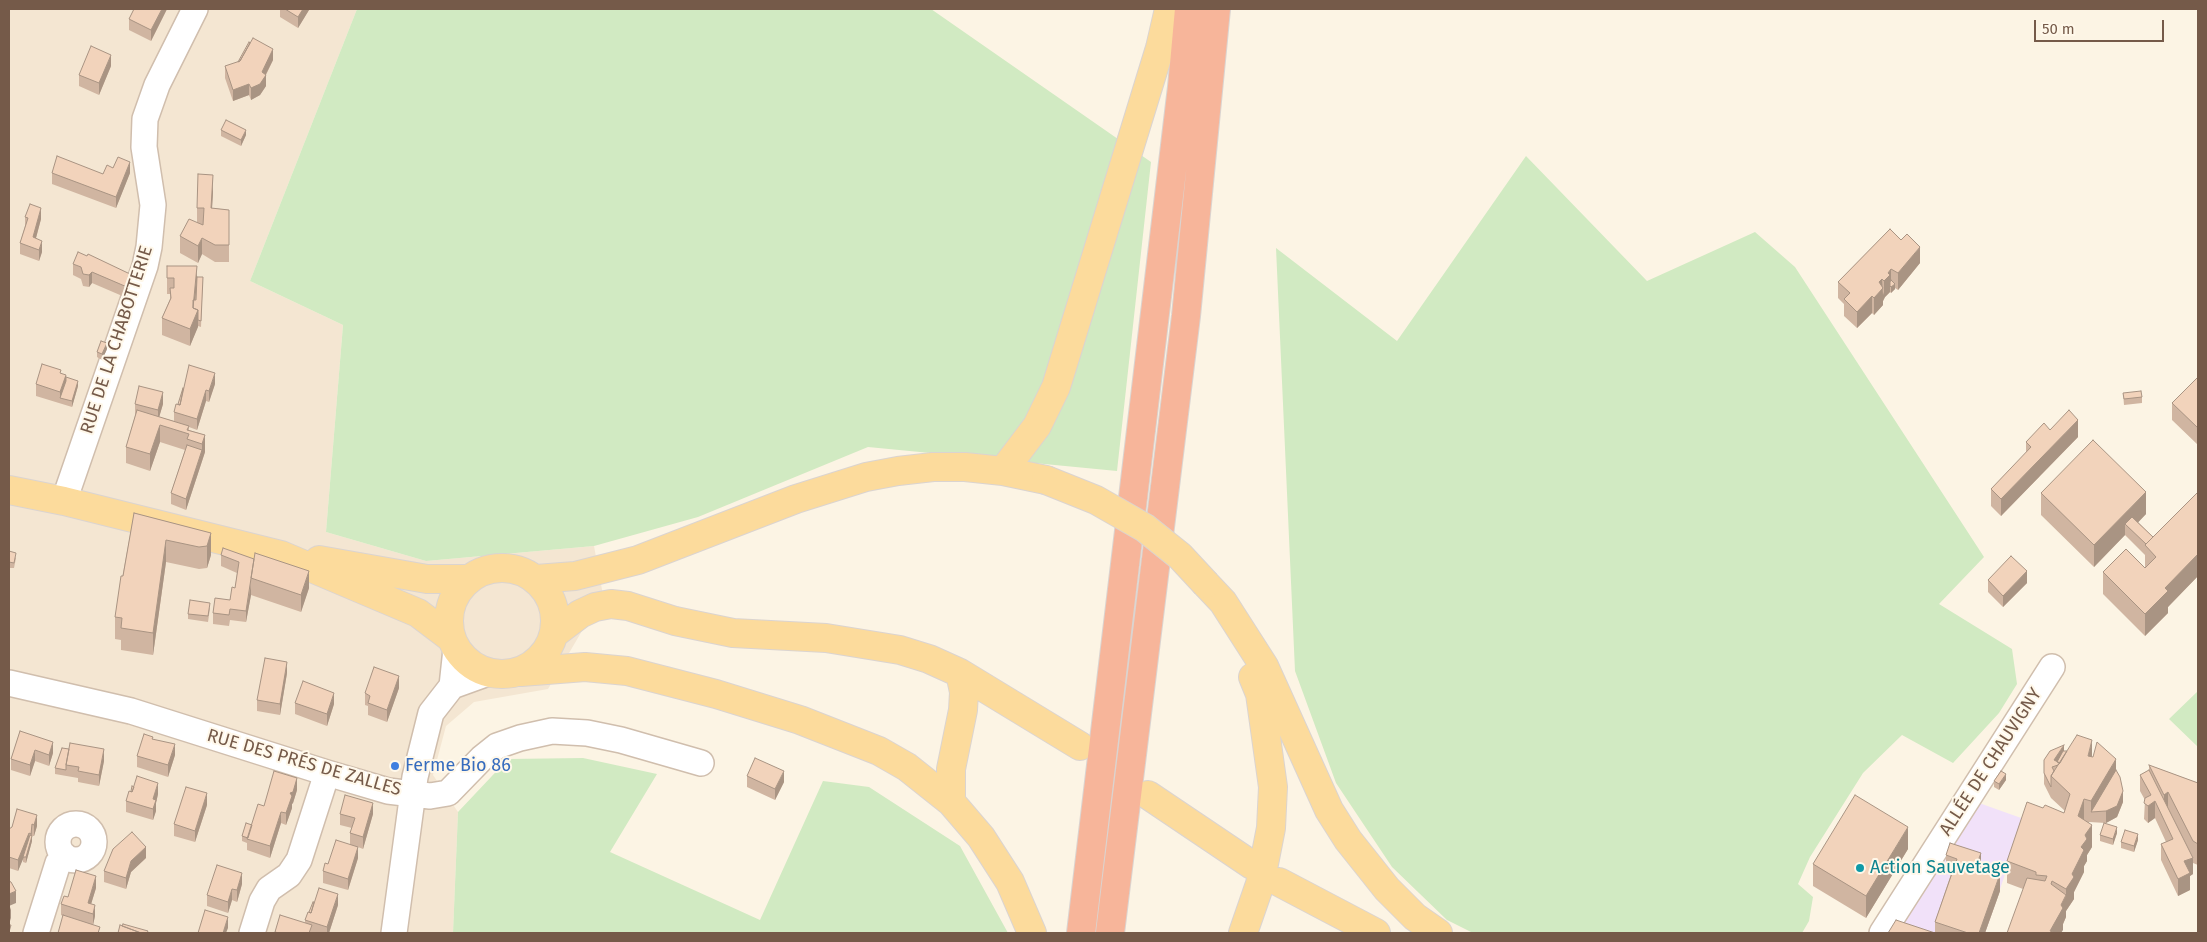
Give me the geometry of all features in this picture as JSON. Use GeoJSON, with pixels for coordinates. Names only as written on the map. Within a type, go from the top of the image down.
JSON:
{"type":"FeatureCollection","features":[{"type":"Feature","properties":{"kind":"highway"},"geometry":{"type":"LineString","coordinates":[[1081,933],[1182,87],[1189,9]]}},
{"type":"Feature","properties":{"kind":"highway"},"geometry":{"type":"LineString","coordinates":[[1110,933],[1186,316],[1207,121],[1216,9]]}},
{"type":"Feature","properties":{"kind":"main road"},"geometry":{"type":"LineString","coordinates":[[1004,471],[1037,426],[1056,387],[1160,48],[1169,9]]}},
{"type":"Feature","properties":{"kind":"main road"},"geometry":{"type":"LineString","coordinates":[[536,580],[575,576],[638,560],[796,499],[866,477],[934,467],[1004,471],[1046,480],[1096,500],[1145,528],[1180,556],[1223,602],[1264,666],[1329,810],[1364,861],[1415,917],[1438,933]]}},
{"type":"Feature","properties":{"kind":"main road"},"geometry":{"type":"LineString","coordinates":[[9,490],[64,501],[281,555],[427,579],[469,579]]}},
{"type":"Feature","properties":{"kind":"main road"},"geometry":{"type":"LineString","coordinates":[[281,555],[418,613],[454,643],[470,664],[488,673],[505,675],[585,667],[627,671],[716,694],[840,734],[879,751],[907,767],[951,802],[981,837],[1010,882],[1032,933]]}},
{"type":"Feature","properties":{"kind":"main road"},"geometry":{"type":"LineString","coordinates":[[454,643],[449,622],[451,606],[458,591],[469,579],[485,570],[503,568],[520,571],[536,580],[546,590],[553,604],[556,618],[555,633],[543,657],[533,666],[521,672]]}},
{"type":"Feature","properties":{"kind":"main road"},"geometry":{"type":"LineString","coordinates":[[1206,584],[1246,658],[1260,694],[1269,749],[1273,787],[1271,828],[1260,884],[1244,933]]}},
{"type":"Feature","properties":{"kind":"main road"},"geometry":{"type":"LineString","coordinates":[[555,633],[580,614],[595,607],[611,604],[628,606],[675,621],[733,633],[826,638],[866,643],[929,659],[960,673],[1080,746]]}},
{"type":"Feature","properties":{"kind":"main road"},"geometry":{"type":"LineString","coordinates":[[951,802],[951,769],[964,710],[964,692],[960,673]]}},
{"type":"Feature","properties":{"kind":"main road"},"geometry":{"type":"LineString","coordinates":[[1148,795],[1252,865]]}},
{"type":"Feature","properties":{"kind":"main road"},"geometry":{"type":"LineString","coordinates":[[1279,882],[1376,933]]}},
{"type":"Feature","properties":{"kind":"street","name":"RUE DE LA CHABOTTERIE"},"geometry":{"type":"LineString","coordinates":[[64,501],[145,266],[153,205],[144,147],[145,119],[157,85],[195,9]]}},
{"type":"Feature","properties":{"kind":"street"},"geometry":{"type":"LineString","coordinates":[[452,686],[454,643]]}},
{"type":"Feature","properties":{"kind":"street","name":"ALLÉE DE CHAUVIGNY"},"geometry":{"type":"LineString","coordinates":[[1882,933],[2052,667]]}},
{"type":"Feature","properties":{"kind":"street"},"geometry":{"type":"LineString","coordinates":[[394,933],[413,794],[425,731],[431,713],[452,686],[488,673]]}},
{"type":"Feature","properties":{"kind":"street","name":"RUE DES PRÉS DE ZALLES"},"geometry":{"type":"LineString","coordinates":[[9,683],[131,711],[388,791],[430,796],[448,793],[482,758],[497,746],[520,738],[552,732],[587,733],[613,738],[701,763]]}},
{"type":"Feature","properties":{"kind":"street"},"geometry":{"type":"LineString","coordinates":[[252,933],[262,901],[269,889],[289,875],[299,860],[327,773]]}},
{"type":"Feature","properties":{"kind":"street"},"geometry":{"type":"LineString","coordinates":[[36,933],[58,863],[65,856]]}},
{"type":"Feature","properties":{"kind":"shaded area"},"geometry":{"type":"Polygon","coordinates":[[[9,9],[357,9],[250,281],[343,325],[326,532],[426,561],[594,546],[603,595],[548,689],[474,702],[446,726],[433,775],[458,812],[453,933],[9,933],[9,9]]]}},
{"type":"Feature","properties":{"kind":"shaded area"},"geometry":{"type":"Polygon","coordinates":[[[1979,803],[2024,819],[1985,933],[1898,933],[1979,803]]]}},
{"type":"Feature","properties":{"kind":"green space"},"geometry":{"type":"Polygon","coordinates":[[[357,9],[931,9],[1151,162],[1117,471],[868,447],[698,517],[594,546],[426,561],[326,532],[343,325],[250,281],[357,9]]]}},
{"type":"Feature","properties":{"kind":"green space"},"geometry":{"type":"Polygon","coordinates":[[[1526,156],[1647,281],[1755,232],[1795,267],[1984,557],[1939,604],[2012,649],[2017,684],[1999,713],[1953,763],[1902,735],[1863,773],[1810,857],[1798,884],[1813,897],[1809,921],[1802,933],[1473,933],[1447,920],[1392,867],[1336,783],[1295,671],[1276,248],[1397,341],[1526,156]]]}},
{"type":"Feature","properties":{"kind":"green space"},"geometry":{"type":"Polygon","coordinates":[[[2198,691],[2198,747],[2169,719],[2198,691]]]}},
{"type":"Feature","properties":{"kind":"green space"},"geometry":{"type":"Polygon","coordinates":[[[583,758],[657,774],[610,852],[760,920],[823,781],[869,787],[960,846],[1008,933],[453,933],[458,812],[508,759],[583,758]]]}},
{"type":"Feature","properties":{"kind":"building"},"geometry":{"type":"Polygon","coordinates":[[[134,9],[162,9],[151,30],[129,19],[134,9]]]}},
{"type":"Feature","properties":{"kind":"building"},"geometry":{"type":"Polygon","coordinates":[[[285,9],[303,9],[298,17],[285,9]]]}},
{"type":"Feature","properties":{"kind":"building"},"geometry":{"type":"Polygon","coordinates":[[[253,38],[273,49],[262,72],[266,75],[260,84],[251,88],[249,84],[233,90],[225,66],[240,61],[253,38]]]}},
{"type":"Feature","properties":{"kind":"building"},"geometry":{"type":"Polygon","coordinates":[[[249,42],[250,43],[238,62],[249,42]]]}},
{"type":"Feature","properties":{"kind":"building"},"geometry":{"type":"Polygon","coordinates":[[[91,46],[111,55],[99,83],[79,75],[91,46]]]}},
{"type":"Feature","properties":{"kind":"building"},"geometry":{"type":"Polygon","coordinates":[[[226,120],[246,130],[241,140],[221,130],[226,120]]]}},
{"type":"Feature","properties":{"kind":"building"},"geometry":{"type":"Polygon","coordinates":[[[57,156],[103,174],[107,165],[113,168],[118,157],[130,162],[116,197],[52,173],[57,156]]]}},
{"type":"Feature","properties":{"kind":"building"},"geometry":{"type":"Polygon","coordinates":[[[198,174],[213,175],[211,208],[229,210],[229,245],[215,245],[202,238],[198,246],[180,236],[189,219],[203,225],[204,208],[197,208],[198,174]]]}},
{"type":"Feature","properties":{"kind":"building"},"geometry":{"type":"Polygon","coordinates":[[[30,204],[41,208],[33,237],[42,241],[39,250],[20,243],[28,218],[25,217],[30,204]]]}},
{"type":"Feature","properties":{"kind":"building"},"geometry":{"type":"Polygon","coordinates":[[[1890,229],[1901,240],[1907,234],[1920,247],[1898,273],[1891,269],[1888,273],[1890,275],[1884,281],[1882,279],[1879,282],[1883,288],[1874,298],[1872,296],[1857,312],[1844,299],[1850,293],[1838,282],[1890,229]]]}},
{"type":"Feature","properties":{"kind":"building"},"geometry":{"type":"Polygon","coordinates":[[[78,252],[87,256],[88,254],[130,274],[127,287],[92,272],[89,275],[83,274],[81,267],[73,264],[78,252]]]}},
{"type":"Feature","properties":{"kind":"building"},"geometry":{"type":"Polygon","coordinates":[[[167,266],[197,266],[193,308],[198,310],[190,329],[162,318],[171,298],[170,288],[174,288],[174,278],[167,278],[167,266]]]}},
{"type":"Feature","properties":{"kind":"building"},"geometry":{"type":"Polygon","coordinates":[[[197,277],[203,277],[201,321],[198,320],[198,310],[193,308],[193,300],[196,300],[197,277]]]}},
{"type":"Feature","properties":{"kind":"building"},"geometry":{"type":"Polygon","coordinates":[[[1891,280],[1895,284],[1891,287],[1890,282],[1891,280]]]}},
{"type":"Feature","properties":{"kind":"building"},"geometry":{"type":"Polygon","coordinates":[[[101,341],[107,343],[102,354],[97,352],[101,341]]]}},
{"type":"Feature","properties":{"kind":"building"},"geometry":{"type":"Polygon","coordinates":[[[42,364],[61,370],[60,373],[66,375],[60,392],[36,384],[42,364]]]}},
{"type":"Feature","properties":{"kind":"building"},"geometry":{"type":"Polygon","coordinates":[[[189,365],[215,373],[209,391],[206,390],[197,419],[174,412],[176,404],[180,405],[189,365]]]}},
{"type":"Feature","properties":{"kind":"building"},"geometry":{"type":"Polygon","coordinates":[[[66,377],[78,381],[72,401],[60,398],[66,377]]]}},
{"type":"Feature","properties":{"kind":"building"},"geometry":{"type":"Polygon","coordinates":[[[2198,377],[2198,428],[2172,403],[2198,377]]]}},
{"type":"Feature","properties":{"kind":"building"},"geometry":{"type":"Polygon","coordinates":[[[139,386],[163,392],[158,410],[135,404],[139,386]]]}},
{"type":"Feature","properties":{"kind":"building"},"geometry":{"type":"Polygon","coordinates":[[[183,389],[180,405],[178,404],[183,389]]]}},
{"type":"Feature","properties":{"kind":"building"},"geometry":{"type":"Polygon","coordinates":[[[2141,391],[2142,397],[2124,399],[2123,393],[2141,391]]]}},
{"type":"Feature","properties":{"kind":"building"},"geometry":{"type":"Polygon","coordinates":[[[137,410],[189,426],[187,430],[205,435],[202,444],[187,439],[189,434],[160,425],[150,454],[126,447],[137,410]]]}},
{"type":"Feature","properties":{"kind":"building"},"geometry":{"type":"Polygon","coordinates":[[[2069,410],[2078,420],[2001,499],[1991,489],[2031,447],[2026,442],[2044,423],[2050,430],[2069,410]]]}},
{"type":"Feature","properties":{"kind":"building"},"geometry":{"type":"Polygon","coordinates":[[[2093,440],[2146,492],[2094,545],[2041,493],[2093,440]]]}},
{"type":"Feature","properties":{"kind":"building"},"geometry":{"type":"Polygon","coordinates":[[[187,445],[202,450],[186,499],[171,493],[187,445]]]}},
{"type":"Feature","properties":{"kind":"building"},"geometry":{"type":"Polygon","coordinates":[[[2198,492],[2198,554],[2165,588],[2168,591],[2145,614],[2103,572],[2126,549],[2145,568],[2156,557],[2145,545],[2198,492]]]}},
{"type":"Feature","properties":{"kind":"building"},"geometry":{"type":"Polygon","coordinates":[[[134,513],[211,533],[207,546],[199,547],[166,540],[153,633],[121,628],[122,618],[115,617],[134,513]]]}},
{"type":"Feature","properties":{"kind":"building"},"geometry":{"type":"Polygon","coordinates":[[[2132,517],[2153,537],[2146,544],[2125,524],[2132,517]]]}},
{"type":"Feature","properties":{"kind":"building"},"geometry":{"type":"Polygon","coordinates":[[[223,548],[254,559],[246,611],[230,609],[229,615],[213,613],[215,598],[230,600],[232,587],[235,588],[239,562],[221,555],[223,548]]]}},
{"type":"Feature","properties":{"kind":"building"},"geometry":{"type":"Polygon","coordinates":[[[9,551],[16,553],[14,563],[9,562],[9,551]]]}},
{"type":"Feature","properties":{"kind":"building"},"geometry":{"type":"Polygon","coordinates":[[[255,553],[309,571],[301,595],[251,578],[255,553]]]}},
{"type":"Feature","properties":{"kind":"building"},"geometry":{"type":"Polygon","coordinates":[[[2011,556],[2027,571],[2003,596],[1988,580],[2011,556]]]}},
{"type":"Feature","properties":{"kind":"building"},"geometry":{"type":"Polygon","coordinates":[[[190,600],[210,603],[208,616],[188,614],[190,600]]]}},
{"type":"Feature","properties":{"kind":"building"},"geometry":{"type":"Polygon","coordinates":[[[265,658],[287,662],[280,704],[257,700],[265,658]]]}},
{"type":"Feature","properties":{"kind":"building"},"geometry":{"type":"Polygon","coordinates":[[[374,667],[399,676],[387,710],[368,703],[370,696],[365,693],[374,667]]]}},
{"type":"Feature","properties":{"kind":"building"},"geometry":{"type":"Polygon","coordinates":[[[303,681],[334,693],[327,714],[295,703],[303,681]]]}},
{"type":"Feature","properties":{"kind":"building"},"geometry":{"type":"Polygon","coordinates":[[[20,731],[53,742],[49,755],[35,750],[30,765],[11,759],[20,731]]]}},
{"type":"Feature","properties":{"kind":"building"},"geometry":{"type":"Polygon","coordinates":[[[144,734],[153,737],[152,739],[175,744],[168,765],[137,756],[144,734]]]}},
{"type":"Feature","properties":{"kind":"building"},"geometry":{"type":"Polygon","coordinates":[[[2077,735],[2092,740],[2088,756],[2093,757],[2097,742],[2116,759],[2091,801],[2084,799],[2078,816],[2092,825],[2085,835],[2087,839],[2081,847],[2084,850],[2072,874],[2074,877],[2066,889],[2052,881],[2051,884],[2066,895],[2061,905],[2063,908],[2050,931],[2056,933],[2007,933],[2027,878],[2045,881],[2047,876],[2036,875],[2036,872],[2007,861],[2027,802],[2043,808],[2045,805],[2064,813],[2070,794],[2051,776],[2077,735]]]}},
{"type":"Feature","properties":{"kind":"building"},"geometry":{"type":"Polygon","coordinates":[[[70,743],[104,749],[99,775],[78,771],[79,767],[66,765],[70,743]]]}},
{"type":"Feature","properties":{"kind":"building"},"geometry":{"type":"Polygon","coordinates":[[[2064,745],[2054,760],[2060,763],[2052,767],[2054,771],[2051,776],[2051,787],[2044,773],[2044,760],[2050,751],[2064,745]]]}},
{"type":"Feature","properties":{"kind":"building"},"geometry":{"type":"Polygon","coordinates":[[[62,748],[69,749],[66,770],[55,768],[62,748]]]}},
{"type":"Feature","properties":{"kind":"building"},"geometry":{"type":"Polygon","coordinates":[[[2063,751],[2067,751],[2060,763],[2057,762],[2063,751]]]}},
{"type":"Feature","properties":{"kind":"building"},"geometry":{"type":"Polygon","coordinates":[[[755,758],[784,771],[775,789],[747,776],[755,758]]]}},
{"type":"Feature","properties":{"kind":"building"},"geometry":{"type":"Polygon","coordinates":[[[2149,765],[2198,783],[2198,844],[2193,841],[2168,792],[2164,795],[2149,765]]]}},
{"type":"Feature","properties":{"kind":"building"},"geometry":{"type":"Polygon","coordinates":[[[2116,770],[2120,777],[2123,791],[2117,806],[2106,811],[2091,812],[2116,770]]]}},
{"type":"Feature","properties":{"kind":"building"},"geometry":{"type":"Polygon","coordinates":[[[2149,770],[2193,858],[2184,861],[2190,873],[2178,879],[2161,844],[2173,839],[2155,801],[2148,806],[2144,803],[2145,798],[2151,795],[2140,775],[2149,770]]]}},
{"type":"Feature","properties":{"kind":"building"},"geometry":{"type":"Polygon","coordinates":[[[274,771],[297,778],[293,792],[290,793],[292,796],[286,813],[281,812],[270,846],[247,839],[258,804],[264,806],[274,771]]]}},
{"type":"Feature","properties":{"kind":"building"},"geometry":{"type":"Polygon","coordinates":[[[2001,771],[2006,774],[1999,784],[1994,781],[2001,771]]]}},
{"type":"Feature","properties":{"kind":"building"},"geometry":{"type":"Polygon","coordinates":[[[137,776],[158,783],[153,799],[156,800],[153,809],[126,801],[129,791],[132,792],[137,776]]]}},
{"type":"Feature","properties":{"kind":"building"},"geometry":{"type":"Polygon","coordinates":[[[186,787],[207,793],[195,831],[174,824],[186,787]]]}},
{"type":"Feature","properties":{"kind":"building"},"geometry":{"type":"Polygon","coordinates":[[[345,795],[373,803],[363,837],[350,833],[355,818],[340,814],[345,795]]]}},
{"type":"Feature","properties":{"kind":"building","name":"Action Sauvetage"},"geometry":{"type":"Polygon","coordinates":[[[1855,795],[1908,827],[1866,896],[1813,864],[1855,795]]]}},
{"type":"Feature","properties":{"kind":"building"},"geometry":{"type":"Polygon","coordinates":[[[17,809],[37,815],[34,825],[32,824],[31,834],[29,833],[18,860],[9,857],[9,829],[12,827],[17,809]]]}},
{"type":"Feature","properties":{"kind":"building"},"geometry":{"type":"Polygon","coordinates":[[[246,823],[252,825],[248,838],[242,836],[246,823]]]}},
{"type":"Feature","properties":{"kind":"building"},"geometry":{"type":"Polygon","coordinates":[[[2104,823],[2117,827],[2113,839],[2100,835],[2104,823]]]}},
{"type":"Feature","properties":{"kind":"building"},"geometry":{"type":"Polygon","coordinates":[[[2125,830],[2138,834],[2134,846],[2121,842],[2125,830]]]}},
{"type":"Feature","properties":{"kind":"building"},"geometry":{"type":"Polygon","coordinates":[[[132,832],[146,847],[131,861],[126,878],[104,871],[113,849],[132,832]]]}},
{"type":"Feature","properties":{"kind":"building"},"geometry":{"type":"Polygon","coordinates":[[[30,835],[32,836],[26,857],[23,857],[30,835]]]}},
{"type":"Feature","properties":{"kind":"building"},"geometry":{"type":"Polygon","coordinates":[[[336,840],[358,847],[348,879],[323,871],[325,863],[328,864],[336,840]]]}},
{"type":"Feature","properties":{"kind":"building"},"geometry":{"type":"Polygon","coordinates":[[[1950,843],[1981,853],[1976,866],[2000,874],[1979,933],[1968,933],[1935,922],[1957,859],[1946,855],[1950,843]]]}},
{"type":"Feature","properties":{"kind":"building"},"geometry":{"type":"Polygon","coordinates":[[[217,865],[242,873],[237,890],[232,889],[228,902],[207,895],[217,865]]]}},
{"type":"Feature","properties":{"kind":"building"},"geometry":{"type":"Polygon","coordinates":[[[76,870],[96,876],[88,903],[95,905],[93,914],[61,904],[64,896],[68,897],[76,870]]]}},
{"type":"Feature","properties":{"kind":"building"},"geometry":{"type":"Polygon","coordinates":[[[9,881],[16,891],[9,894],[9,881]]]}},
{"type":"Feature","properties":{"kind":"building"},"geometry":{"type":"Polygon","coordinates":[[[319,888],[338,894],[327,927],[305,920],[308,912],[311,913],[319,888]]]}},
{"type":"Feature","properties":{"kind":"building"},"geometry":{"type":"Polygon","coordinates":[[[314,902],[311,913],[309,912],[314,902]]]}},
{"type":"Feature","properties":{"kind":"building"},"geometry":{"type":"Polygon","coordinates":[[[205,910],[228,917],[223,933],[198,933],[205,910]]]}},
{"type":"Feature","properties":{"kind":"building"},"geometry":{"type":"Polygon","coordinates":[[[63,915],[100,927],[98,933],[58,933],[63,915]]]}},
{"type":"Feature","properties":{"kind":"building"},"geometry":{"type":"Polygon","coordinates":[[[280,915],[312,925],[309,933],[275,932],[280,915]]]}},
{"type":"Feature","properties":{"kind":"building"},"geometry":{"type":"Polygon","coordinates":[[[1896,920],[1935,933],[1888,933],[1896,920]]]}},
{"type":"Feature","properties":{"kind":"building"},"geometry":{"type":"Polygon","coordinates":[[[123,924],[148,931],[147,933],[141,933],[122,926],[123,924]]]}},
{"type":"Feature","properties":{"kind":"building"},"geometry":{"type":"Polygon","coordinates":[[[120,925],[141,933],[118,933],[120,925]]]}},
{"type":"Feature","properties":{"kind":"place","name":"Ferme Bio 86"},"geometry":{"type":"Point","coordinates":[395,766]}},
{"type":"Feature","properties":{"kind":"place","name":"Action Sauvetage"},"geometry":{"type":"Point","coordinates":[1860,868]}}]}
